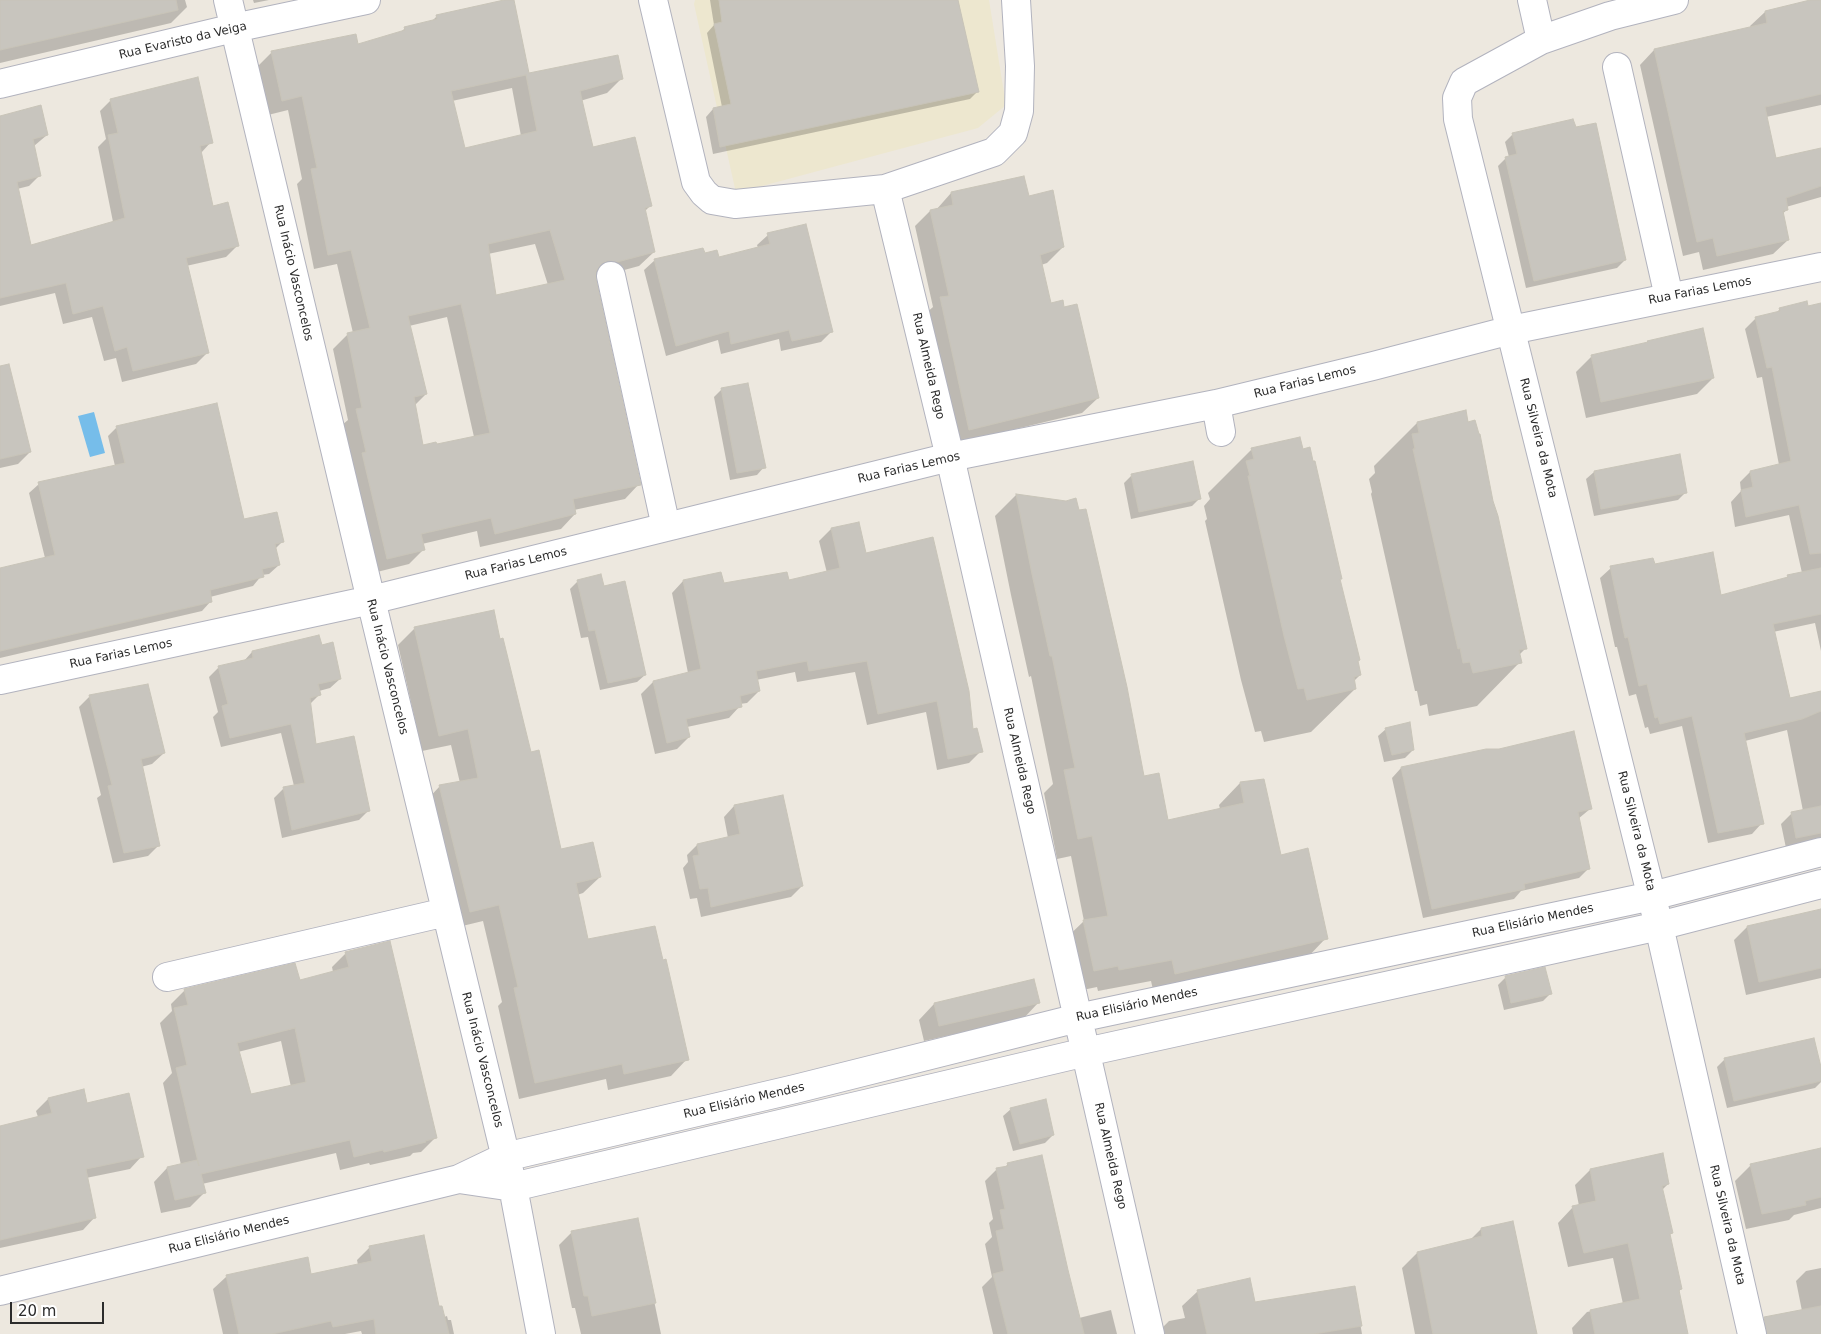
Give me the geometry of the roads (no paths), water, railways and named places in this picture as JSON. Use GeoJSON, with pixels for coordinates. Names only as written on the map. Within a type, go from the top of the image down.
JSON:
{"type":"FeatureCollection","features":[{"type":"Feature","properties":{"kind":"street","name":"Rua Inácio Vasconcelos"},"geometry":{"type":"LineString","coordinates":[[228,0],[504,1157],[513,1187],[541,1334]]}},
{"type":"Feature","properties":{"kind":"street","name":"Rua Evaristo da Veiga"},"geometry":{"type":"LineString","coordinates":[[0,84],[234,28],[366,0]]}},
{"type":"Feature","properties":{"kind":"street"},"geometry":{"type":"LineString","coordinates":[[653,0],[696,182],[712,200],[735,204],[886,189],[994,152],[1013,133],[1019,111],[1020,66],[1016,0]]}},
{"type":"Feature","properties":{"kind":"street"},"geometry":{"type":"LineString","coordinates":[[1532,0],[1541,40]]}},
{"type":"Feature","properties":{"kind":"street","name":"Rua Silveira da Mota"},"geometry":{"type":"LineString","coordinates":[[1674,0],[1609,8],[1541,40],[1464,82],[1457,98],[1458,119],[1652,896],[1752,1334]]}},
{"type":"Feature","properties":{"kind":"street"},"geometry":{"type":"LineString","coordinates":[[1617,67],[1669,298]]}},
{"type":"Feature","properties":{"kind":"street","name":"Rua Almeida Rego"},"geometry":{"type":"LineString","coordinates":[[886,189],[950,457],[1150,1334]]}},
{"type":"Feature","properties":{"kind":"street","name":"Rua Farias Lemos"},"geometry":{"type":"LineString","coordinates":[[0,680],[371,600],[950,457],[1216,404],[1374,366],[1511,330],[1821,267]]}},
{"type":"Feature","properties":{"kind":"street"},"geometry":{"type":"LineString","coordinates":[[611,276],[666,527]]}},
{"type":"Feature","properties":{"kind":"street"},"geometry":{"type":"LineString","coordinates":[[1216,404],[1221,432]]}},
{"type":"Feature","properties":{"kind":"street","name":"Rua Elisiário Mendes"},"geometry":{"type":"LineString","coordinates":[[0,1291],[459,1179],[504,1157],[819,1083],[1078,1018],[1652,896],[1821,852]]}},
{"type":"Feature","properties":{"kind":"street","name":"Rua Elisiário Mendes"},"geometry":{"type":"LineString","coordinates":[[459,1179],[513,1187],[1086,1052],[1659,926],[1821,884]]}},
{"type":"Feature","properties":{"kind":"street"},"geometry":{"type":"LineString","coordinates":[[167,976],[446,912]]}},
{"type":"Feature","properties":{"kind":"street"},"geometry":{"type":"LineString","coordinates":[[1382,953],[1390,985]]}},
{"type":"Feature","properties":{"kind":"street"},"geometry":{"type":"LineString","coordinates":[[819,1083],[827,1113]]}},
{"type":"Feature","properties":{"kind":"water"},"geometry":{"type":"Polygon","coordinates":[[[94,412],[105,453],[90,457],[78,416],[94,412]]]}}]}
